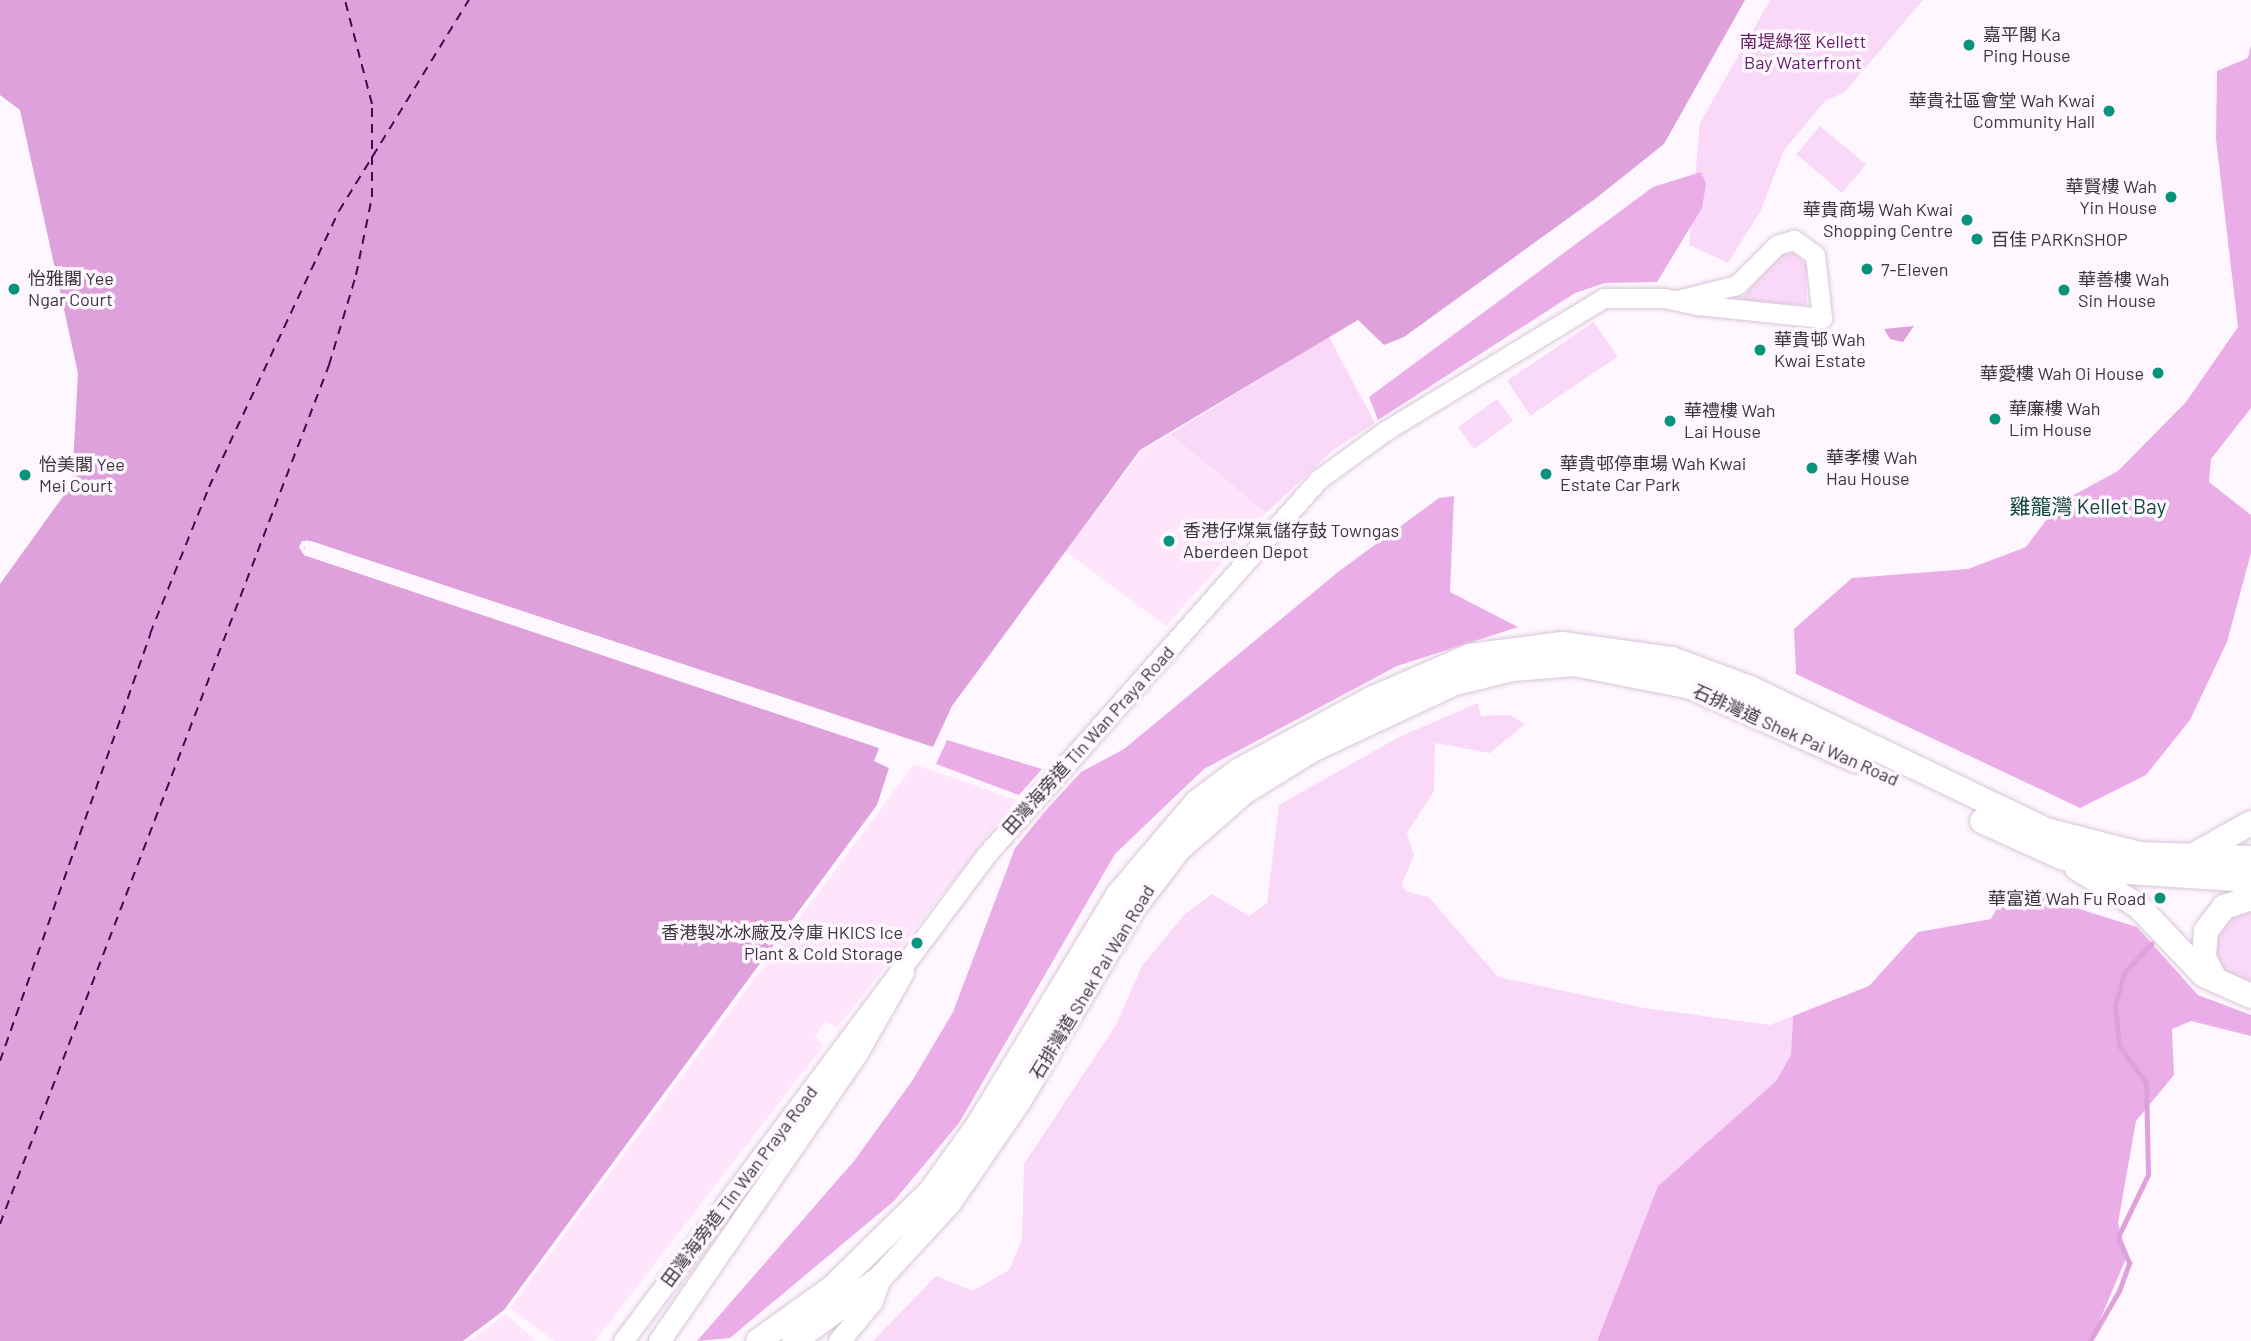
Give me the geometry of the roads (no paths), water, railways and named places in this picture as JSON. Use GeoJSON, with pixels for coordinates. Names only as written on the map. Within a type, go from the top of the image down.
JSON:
{"type":"FeatureCollection","features":[{"type":"Feature","properties":{"kind":"main road","name":"石排灣道 Shek Pai Wan Road"},"geometry":{"type":"LineString","coordinates":[[758,1341],[832,1287],[892,1231],[962,1151],[1118,895],[1177,821],[1238,771],[1371,699],[1470,656],[1562,644],[1672,659],[1750,688],[2009,817],[2092,844],[2187,859],[2251,858]]}},
{"type":"Feature","properties":{"kind":"main road","name":"石排灣道 Shek Pai Wan Road"},"geometry":{"type":"LineString","coordinates":[[839,1341],[872,1301],[880,1278],[982,1160],[1133,909],[1195,832],[1288,763],[1455,683],[1555,664],[1666,678],[1742,706],[2061,858],[2145,876],[2251,880]]}},
{"type":"Feature","properties":{"kind":"main road"},"geometry":{"type":"LineString","coordinates":[[2187,859],[2251,823]]}},
{"type":"Feature","properties":{"kind":"main road"},"geometry":{"type":"LineString","coordinates":[[2061,858],[2138,906],[2226,989],[2251,996]]}},
{"type":"Feature","properties":{"kind":"main road"},"geometry":{"type":"LineString","coordinates":[[2226,989],[2206,967],[2206,931],[2224,907],[2251,898]]}},
{"type":"Feature","properties":{"kind":"main road"},"geometry":{"type":"LineString","coordinates":[[659,1341],[816,1111],[903,972]]}},
{"type":"Feature","properties":{"kind":"main road"},"geometry":{"type":"LineString","coordinates":[[794,1341],[880,1278]]}},
{"type":"Feature","properties":{"kind":"street","name":"田灣海旁道 Tin Wan Praya Road"},"geometry":{"type":"LineString","coordinates":[[623,1341],[903,972],[986,855],[1319,480],[1587,305],[1619,295],[1822,318],[1815,255],[1794,240],[1777,245],[1737,285],[1678,300]]}},
{"type":"Feature","properties":{"kind":"waterway"},"geometry":{"type":"LineString","coordinates":[[2090,1341],[2119,1291],[2129,1263],[2118,1237],[2148,1175],[2146,1083],[2119,1046],[2115,1006],[2124,973],[2151,944]]}},
{"type":"Feature","properties":{"kind":"place","name":"嘉平閣 Ka Ping House"},"geometry":{"type":"Point","coordinates":[1969,45]}},
{"type":"Feature","properties":{"kind":"place","name":"華貴社區會堂 Wah Kwai Community Hall"},"geometry":{"type":"Point","coordinates":[2109,111]}},
{"type":"Feature","properties":{"kind":"place","name":"華賢樓 Wah Yin House"},"geometry":{"type":"Point","coordinates":[2171,197]}},
{"type":"Feature","properties":{"kind":"place","name":"華貴商場 Wah Kwai Shopping Centre"},"geometry":{"type":"Point","coordinates":[1967,220]}},
{"type":"Feature","properties":{"kind":"place","name":"百佳 PARKnSHOP"},"geometry":{"type":"Point","coordinates":[1977,239]}},
{"type":"Feature","properties":{"kind":"place","name":"7-Eleven"},"geometry":{"type":"Point","coordinates":[1867,269]}},
{"type":"Feature","properties":{"kind":"place","name":"怡雅閣 Yee Ngar Court"},"geometry":{"type":"Point","coordinates":[14,289]}},
{"type":"Feature","properties":{"kind":"place","name":"華善樓 Wah Sin House"},"geometry":{"type":"Point","coordinates":[2064,290]}},
{"type":"Feature","properties":{"kind":"place","name":"華貴邨 Wah Kwai Estate"},"geometry":{"type":"Point","coordinates":[1760,350]}},
{"type":"Feature","properties":{"kind":"place","name":"華愛樓 Wah Oi House"},"geometry":{"type":"Point","coordinates":[2158,373]}},
{"type":"Feature","properties":{"kind":"place","name":"華廉樓 Wah Lim House"},"geometry":{"type":"Point","coordinates":[1995,419]}},
{"type":"Feature","properties":{"kind":"place","name":"華禮樓 Wah Lai House"},"geometry":{"type":"Point","coordinates":[1670,421]}},
{"type":"Feature","properties":{"kind":"place","name":"華孝樓 Wah Hau House"},"geometry":{"type":"Point","coordinates":[1812,468]}},
{"type":"Feature","properties":{"kind":"place","name":"華貴邨停車場 Wah Kwai Estate Car Park"},"geometry":{"type":"Point","coordinates":[1546,474]}},
{"type":"Feature","properties":{"kind":"place","name":"怡美閣 Yee Mei Court"},"geometry":{"type":"Point","coordinates":[25,475]}},
{"type":"Feature","properties":{"kind":"place","name":"香港仔煤氣儲存鼓 Towngas Aberdeen Depot"},"geometry":{"type":"Point","coordinates":[1169,541]}},
{"type":"Feature","properties":{"kind":"place","name":"華富道 Wah Fu Road"},"geometry":{"type":"Point","coordinates":[2160,898]}},
{"type":"Feature","properties":{"kind":"place","name":"香港製冰冰廠及冷庫 HKICS Ice Plant & Cold Storage"},"geometry":{"type":"Point","coordinates":[917,943]}},
{"type":"Feature","properties":{"kind":"district","name":"雞籠灣 Kellet Bay"},"geometry":{"type":"Point","coordinates":[2088,506]}},
{"type":"Feature","properties":{"kind":"park label","name":"南堤綠徑 Kellett Bay Waterfront"},"geometry":{"type":"Point","coordinates":[1803,52]}}]}
